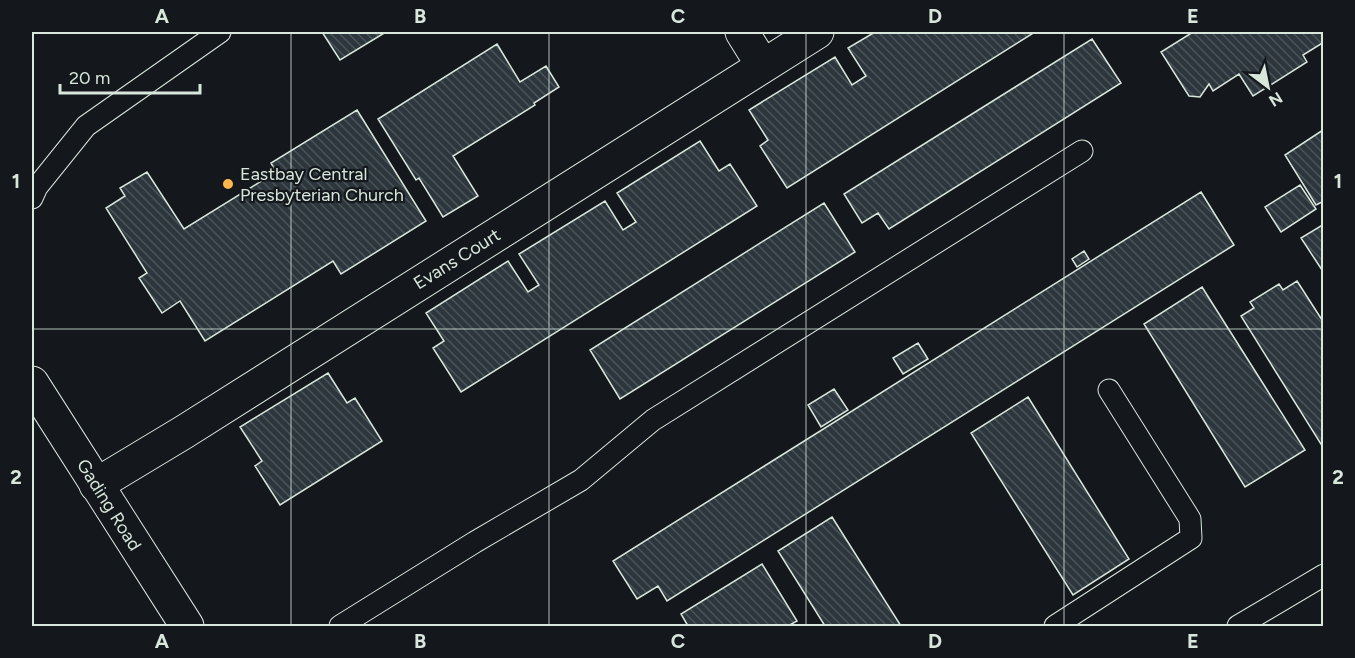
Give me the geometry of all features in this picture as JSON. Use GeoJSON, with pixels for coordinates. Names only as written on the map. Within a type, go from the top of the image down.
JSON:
{"type":"FeatureCollection","features":[{"type":"Feature","properties":{"kind":"street"},"geometry":{"type":"LineString","coordinates":[[741,32],[763,66]]}},
{"type":"Feature","properties":{"kind":"street","name":"Evans Court"},"geometry":{"type":"LineString","coordinates":[[96,485],[817,32]]}},
{"type":"Feature","properties":{"kind":"street","name":"Gading Road"},"geometry":{"type":"LineString","coordinates":[[32,382],[187,627]]}},
{"type":"Feature","properties":{"kind":"lane"},"geometry":{"type":"LineString","coordinates":[[32,198],[37,187],[86,126],[220,32]]}},
{"type":"Feature","properties":{"kind":"lane"},"geometry":{"type":"LineString","coordinates":[[340,627],[475,542],[581,480],[653,420],[1082,151]]}},
{"type":"Feature","properties":{"kind":"lane"},"geometry":{"type":"LineString","coordinates":[[1055,627],[1191,538],[1190,519],[1109,390]]}},
{"type":"Feature","properties":{"kind":"lane"},"geometry":{"type":"LineString","coordinates":[[1238,627],[1323,574]]}},
{"type":"Feature","properties":{"kind":"building"},"geometry":{"type":"Polygon","coordinates":[[[322,32],[386,32],[340,60],[322,32]]]}},
{"type":"Feature","properties":{"kind":"building"},"geometry":{"type":"Polygon","coordinates":[[[875,32],[1035,32],[787,188],[760,146],[768,140],[749,110],[835,57],[852,85],[866,76],[848,48],[875,32]]]}},
{"type":"Feature","properties":{"kind":"building"},"geometry":{"type":"Polygon","coordinates":[[[1193,32],[1324,32],[1324,42],[1303,55],[1307,62],[1253,96],[1239,74],[1213,91],[1209,84],[1200,97],[1189,96],[1161,52],[1193,32]]]}},
{"type":"Feature","properties":{"kind":"building"},"geometry":{"type":"Polygon","coordinates":[[[1092,39],[1121,83],[889,229],[878,213],[862,223],[844,194],[1092,39]]]}},
{"type":"Feature","properties":{"kind":"building"},"geometry":{"type":"Polygon","coordinates":[[[497,44],[520,82],[546,66],[559,87],[534,103],[535,105],[453,156],[478,196],[443,217],[419,178],[416,180],[378,119],[497,44]]]}},
{"type":"Feature","properties":{"kind":"building"},"geometry":{"type":"Polygon","coordinates":[[[357,110],[426,221],[341,274],[333,261],[205,341],[180,301],[162,313],[139,278],[147,273],[106,208],[125,196],[120,188],[147,172],[184,229],[276,172],[271,163],[357,110]]]}},
{"type":"Feature","properties":{"kind":"building"},"geometry":{"type":"Polygon","coordinates":[[[1323,130],[1324,201],[1316,205],[1285,155],[1323,130]]]}},
{"type":"Feature","properties":{"kind":"building"},"geometry":{"type":"Polygon","coordinates":[[[700,141],[719,171],[730,164],[757,206],[461,392],[433,348],[444,341],[426,313],[508,261],[528,292],[539,285],[519,254],[605,201],[623,230],[636,222],[617,193],[700,141]]]}},
{"type":"Feature","properties":{"kind":"building"},"geometry":{"type":"Polygon","coordinates":[[[1300,185],[1316,209],[1281,232],[1265,207],[1300,185]]]}},
{"type":"Feature","properties":{"kind":"building"},"geometry":{"type":"Polygon","coordinates":[[[1201,192],[1234,245],[667,601],[658,586],[637,599],[613,561],[1201,192]]]}},
{"type":"Feature","properties":{"kind":"building"},"geometry":{"type":"Polygon","coordinates":[[[824,203],[855,252],[620,399],[590,350],[824,203]]]}},
{"type":"Feature","properties":{"kind":"building"},"geometry":{"type":"Polygon","coordinates":[[[1324,224],[1324,269],[1322,270],[1301,238],[1324,224]]]}},
{"type":"Feature","properties":{"kind":"building"},"geometry":{"type":"Polygon","coordinates":[[[1084,251],[1089,259],[1077,267],[1072,259],[1084,251]]]}},
{"type":"Feature","properties":{"kind":"building"},"geometry":{"type":"Polygon","coordinates":[[[1297,281],[1324,323],[1324,449],[1241,316],[1254,308],[1250,302],[1279,284],[1283,290],[1297,281]]]}},
{"type":"Feature","properties":{"kind":"building"},"geometry":{"type":"Polygon","coordinates":[[[1202,287],[1305,450],[1245,487],[1144,324],[1202,287]]]}},
{"type":"Feature","properties":{"kind":"building"},"geometry":{"type":"Polygon","coordinates":[[[918,343],[928,359],[903,374],[893,358],[918,343]]]}},
{"type":"Feature","properties":{"kind":"building"},"geometry":{"type":"Polygon","coordinates":[[[328,373],[347,403],[355,398],[382,441],[280,505],[255,466],[262,461],[240,427],[328,373]]]}},
{"type":"Feature","properties":{"kind":"building"},"geometry":{"type":"Polygon","coordinates":[[[834,389],[848,410],[821,427],[808,405],[834,389]]]}},
{"type":"Feature","properties":{"kind":"building"},"geometry":{"type":"Polygon","coordinates":[[[1028,397],[1129,559],[1073,595],[971,433],[1028,397]]]}},
{"type":"Feature","properties":{"kind":"building"},"geometry":{"type":"Polygon","coordinates":[[[832,517],[901,626],[825,626],[778,551],[832,517]]]}},
{"type":"Feature","properties":{"kind":"building"},"geometry":{"type":"Polygon","coordinates":[[[762,564],[797,621],[788,626],[688,626],[681,614],[762,564]]]}},
{"type":"Feature","properties":{"kind":"place","name":"Eastbay Central Presbyterian Church"},"geometry":{"type":"Point","coordinates":[228,184]}}]}
